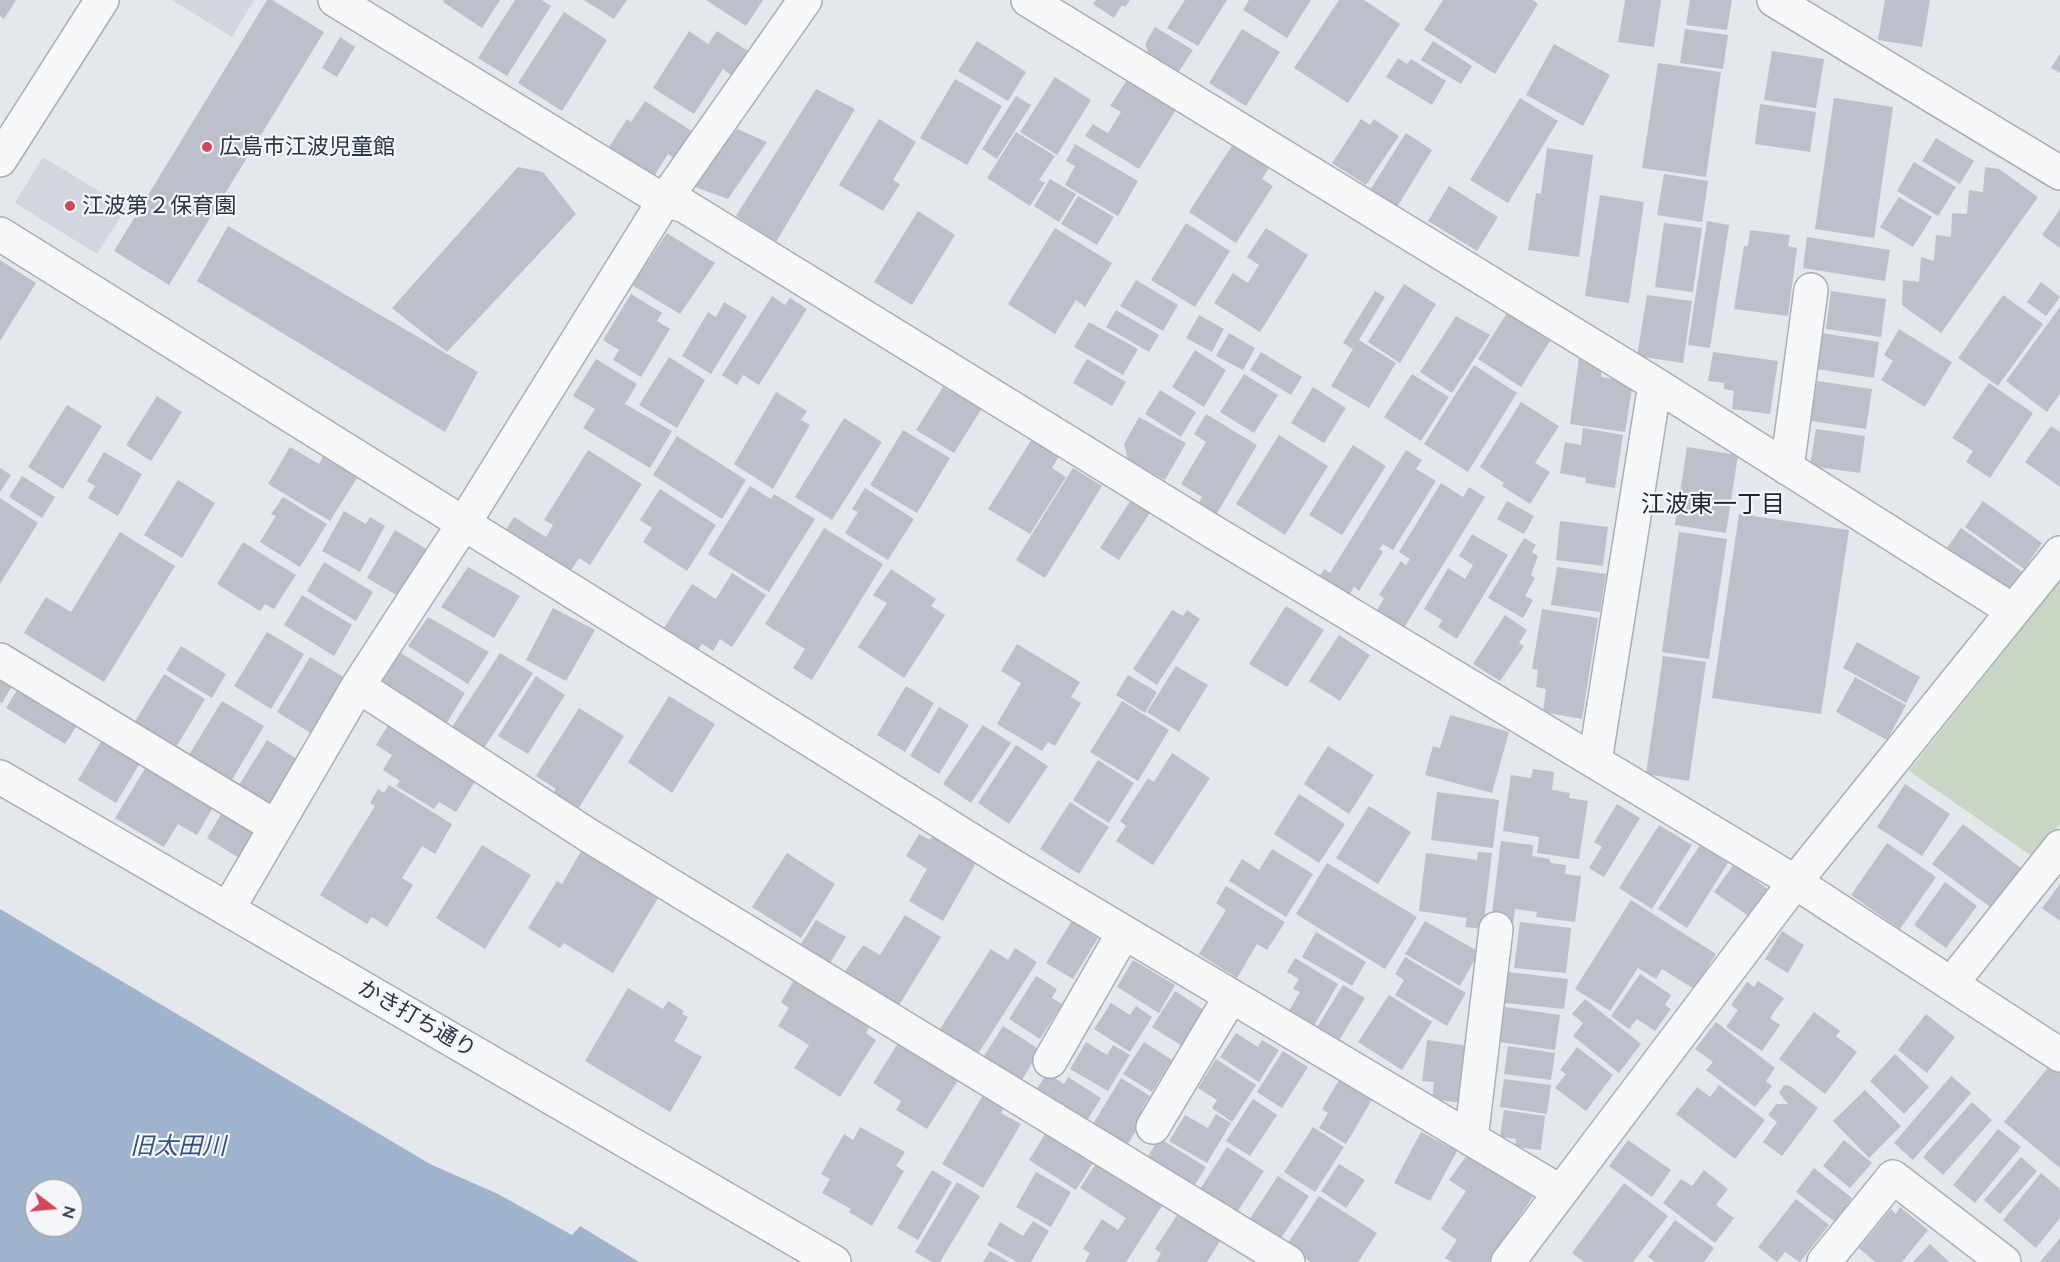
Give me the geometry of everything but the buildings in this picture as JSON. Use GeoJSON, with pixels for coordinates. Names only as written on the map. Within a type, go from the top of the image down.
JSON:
{"type":"FeatureCollection","features":[{"type":"Feature","properties":{"kind":"street"},"geometry":{"type":"LineString","coordinates":[[0,160],[102,0]]}},
{"type":"Feature","properties":{"kind":"street"},"geometry":{"type":"LineString","coordinates":[[335,0],[664,201],[683,205],[1215,533],[1795,882],[2060,1055]]}},
{"type":"Feature","properties":{"kind":"street"},"geometry":{"type":"LineString","coordinates":[[228,909],[358,686],[464,523],[664,201],[805,0]]}},
{"type":"Feature","properties":{"kind":"street"},"geometry":{"type":"LineString","coordinates":[[1028,0],[1655,384],[2012,610]]}},
{"type":"Feature","properties":{"kind":"street"},"geometry":{"type":"LineString","coordinates":[[1781,2],[2060,173]]}},
{"type":"Feature","properties":{"kind":"street"},"geometry":{"type":"LineString","coordinates":[[0,234],[1006,862],[1559,1191]]}},
{"type":"Feature","properties":{"kind":"street"},"geometry":{"type":"LineString","coordinates":[[1787,468],[1811,290]]}},
{"type":"Feature","properties":{"kind":"street"},"geometry":{"type":"LineString","coordinates":[[1595,761],[1655,384]]}},
{"type":"Feature","properties":{"kind":"street"},"geometry":{"type":"LineString","coordinates":[[1508,1262],[1559,1191],[1795,882],[2060,553]]}},
{"type":"Feature","properties":{"kind":"street"},"geometry":{"type":"LineString","coordinates":[[0,660],[276,827]]}},
{"type":"Feature","properties":{"kind":"street"},"geometry":{"type":"LineString","coordinates":[[358,686],[588,835],[1288,1262]]}},
{"type":"Feature","properties":{"kind":"street","name":"かき打ち通り"},"geometry":{"type":"LineString","coordinates":[[0,777],[834,1262]]}},
{"type":"Feature","properties":{"kind":"street"},"geometry":{"type":"LineString","coordinates":[[1952,984],[2060,847]]}},
{"type":"Feature","properties":{"kind":"street"},"geometry":{"type":"LineString","coordinates":[[1471,1139],[1496,929]]}},
{"type":"Feature","properties":{"kind":"street"},"geometry":{"type":"LineString","coordinates":[[1050,1061],[1124,932]]}},
{"type":"Feature","properties":{"kind":"street"},"geometry":{"type":"LineString","coordinates":[[1153,1127],[1231,996]]}},
{"type":"Feature","properties":{"kind":"street"},"geometry":{"type":"LineString","coordinates":[[1824,1262],[1893,1177],[2004,1262]]}},
{"type":"Feature","properties":{"kind":"shaded area"},"geometry":{"type":"Polygon","coordinates":[[[172,0],[254,0],[232,37],[172,0]]]}},
{"type":"Feature","properties":{"kind":"shaded area","name":"江波第２保育園"},"geometry":{"type":"Polygon","coordinates":[[[43,157],[126,208],[97,254],[15,203],[43,157]]]}},
{"type":"Feature","properties":{"kind":"green space"},"geometry":{"type":"Polygon","coordinates":[[[2060,581],[2060,824],[2033,857],[1909,771],[2060,581]]]}},
{"type":"Feature","properties":{"kind":"water","name":"旧太田川"},"geometry":{"type":"Polygon","coordinates":[[[0,909],[430,1164],[498,1194],[572,1235],[580,1226],[639,1262],[0,1262],[0,909]]]}},
{"type":"Feature","properties":{"kind":"place","name":"広島市江波児童館"},"geometry":{"type":"Point","coordinates":[207,147]}},
{"type":"Feature","properties":{"kind":"place","name":"江波第２保育園"},"geometry":{"type":"Point","coordinates":[70,206]}},
{"type":"Feature","properties":{"kind":"district","name":"江波東一丁目"},"geometry":{"type":"Point","coordinates":[1713,505]}}]}
